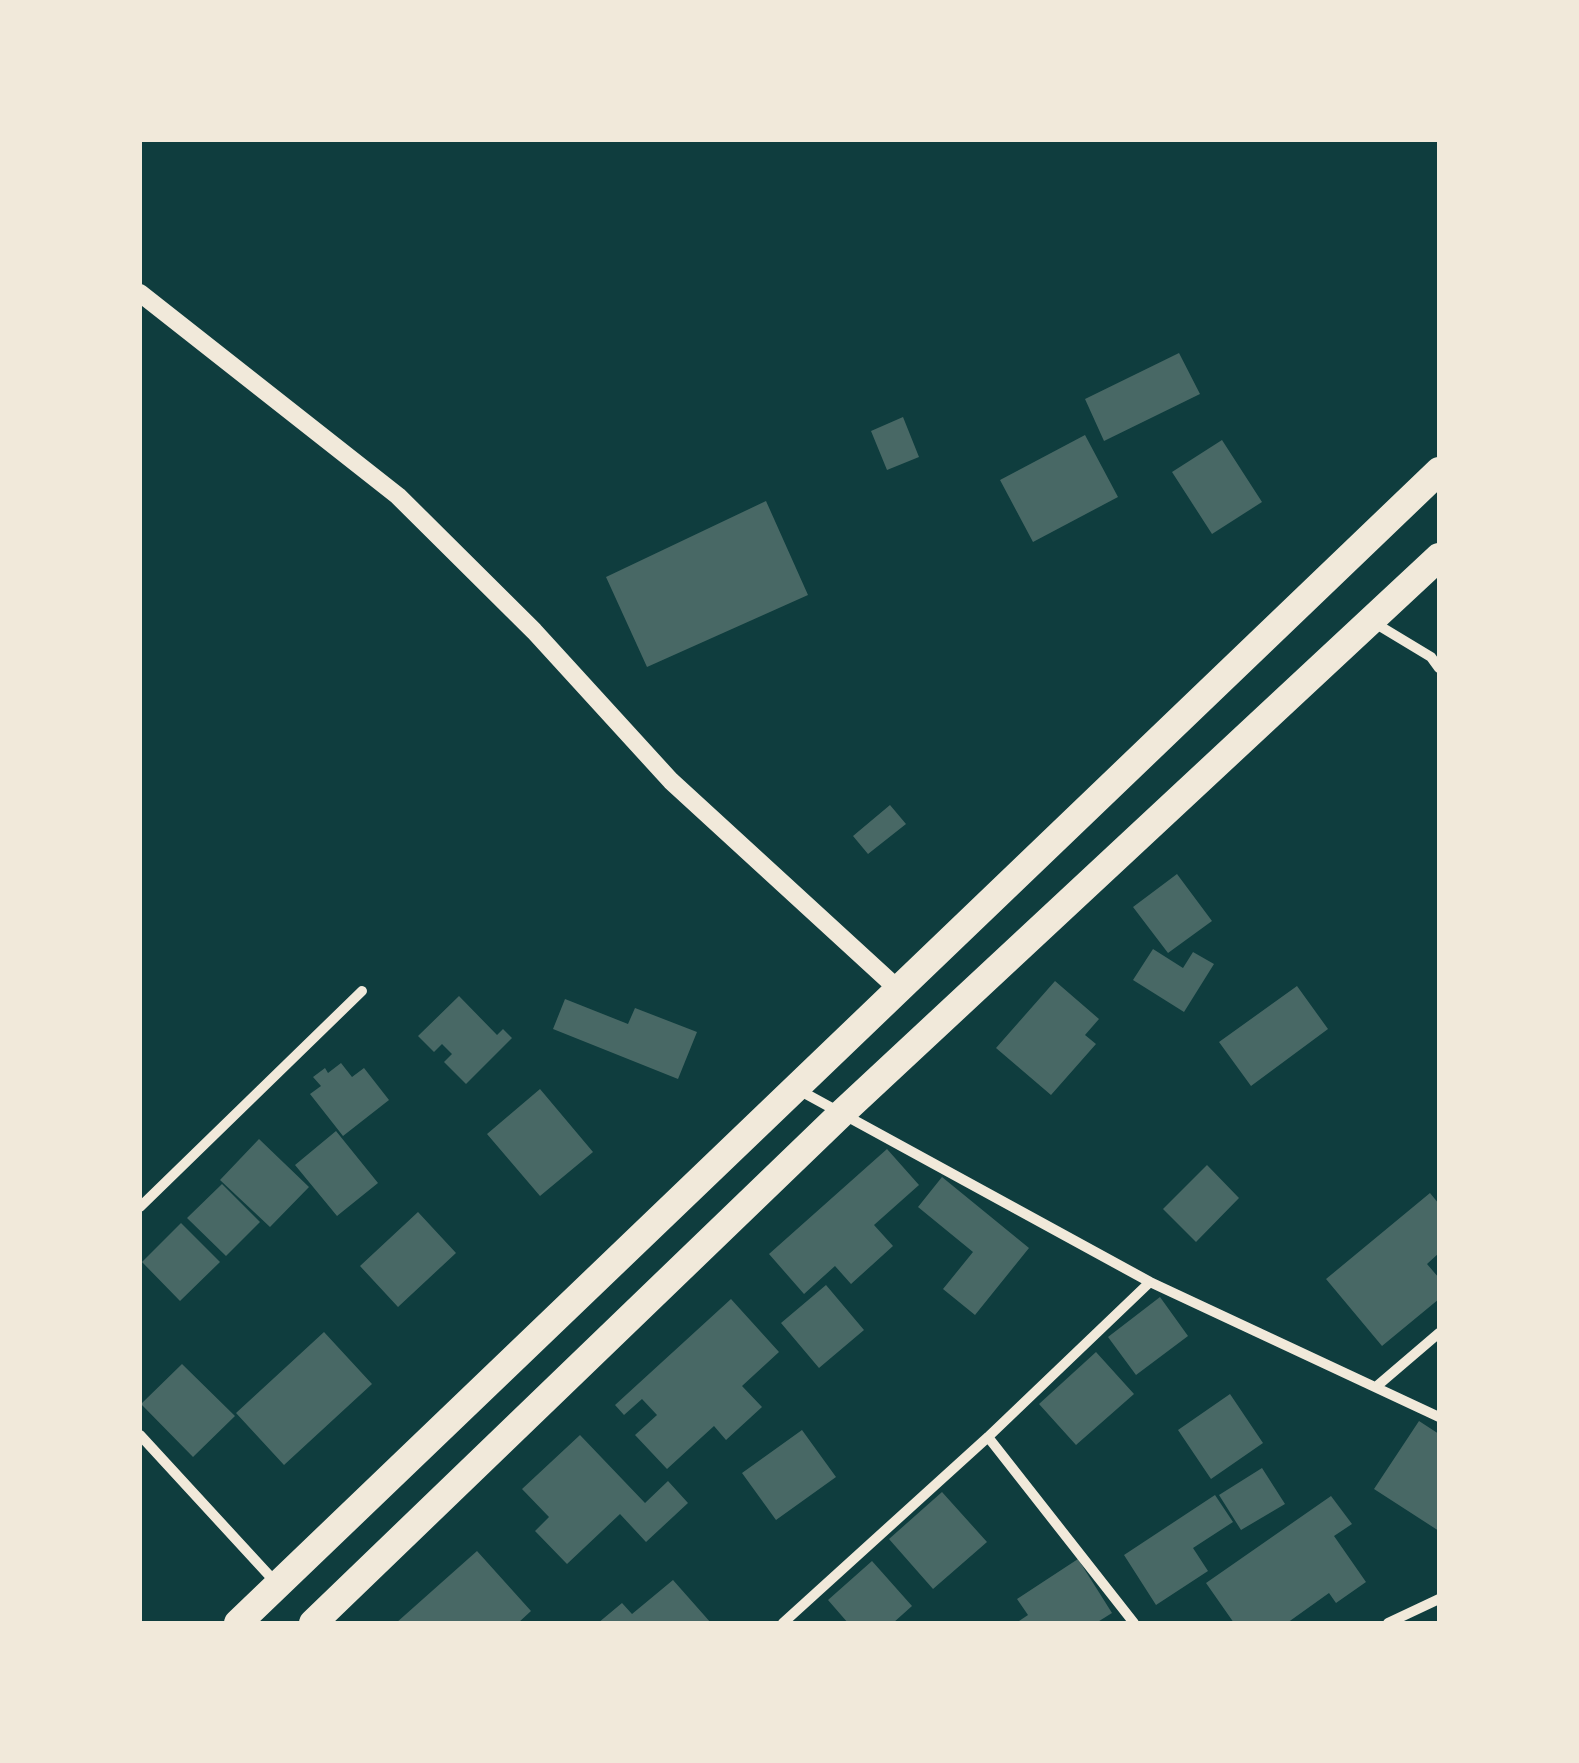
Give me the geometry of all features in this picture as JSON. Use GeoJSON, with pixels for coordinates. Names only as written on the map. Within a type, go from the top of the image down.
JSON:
{"type":"FeatureCollection","features":[{"type":"Feature","properties":{"kind":"highway"},"geometry":{"type":"LineString","coordinates":[[238,1623],[1439,471]]}},
{"type":"Feature","properties":{"kind":"highway"},"geometry":{"type":"LineString","coordinates":[[313,1623],[841,1114],[1439,558]]}},
{"type":"Feature","properties":{"kind":"street"},"geometry":{"type":"LineString","coordinates":[[140,293],[398,496],[534,632],[671,781],[899,990]]}},
{"type":"Feature","properties":{"kind":"street"},"geometry":{"type":"LineString","coordinates":[[1372,622],[1431,657],[1439,668]]}},
{"type":"Feature","properties":{"kind":"street"},"geometry":{"type":"LineString","coordinates":[[140,1207],[362,991]]}},
{"type":"Feature","properties":{"kind":"street"},"geometry":{"type":"LineString","coordinates":[[796,1089],[1150,1282],[1439,1417]]}},
{"type":"Feature","properties":{"kind":"street"},"geometry":{"type":"LineString","coordinates":[[783,1623],[988,1437],[1150,1282]]}},
{"type":"Feature","properties":{"kind":"street"},"geometry":{"type":"LineString","coordinates":[[1377,1386],[1439,1333]]}},
{"type":"Feature","properties":{"kind":"street"},"geometry":{"type":"LineString","coordinates":[[140,1435],[278,1585]]}},
{"type":"Feature","properties":{"kind":"street"},"geometry":{"type":"LineString","coordinates":[[988,1437],[1134,1623]]}},
{"type":"Feature","properties":{"kind":"street"},"geometry":{"type":"LineString","coordinates":[[1388,1623],[1439,1599]]}},
{"type":"Feature","properties":{"kind":"building"},"geometry":{"type":"Polygon","coordinates":[[[1179,353],[1200,394],[1104,441],[1085,399],[1179,353]]]}},
{"type":"Feature","properties":{"kind":"building"},"geometry":{"type":"Polygon","coordinates":[[[903,417],[919,457],[887,470],[871,431],[903,417]]]}},
{"type":"Feature","properties":{"kind":"building"},"geometry":{"type":"Polygon","coordinates":[[[1085,435],[1118,497],[1033,542],[1000,480],[1085,435]]]}},
{"type":"Feature","properties":{"kind":"building"},"geometry":{"type":"Polygon","coordinates":[[[1222,440],[1262,502],[1212,534],[1172,472],[1222,440]]]}},
{"type":"Feature","properties":{"kind":"building"},"geometry":{"type":"Polygon","coordinates":[[[766,501],[808,595],[647,667],[606,577],[766,501]]]}},
{"type":"Feature","properties":{"kind":"building"},"geometry":{"type":"Polygon","coordinates":[[[890,805],[906,824],[868,854],[853,836],[890,805]]]}},
{"type":"Feature","properties":{"kind":"building"},"geometry":{"type":"Polygon","coordinates":[[[1177,874],[1212,921],[1168,953],[1133,907],[1177,874]]]}},
{"type":"Feature","properties":{"kind":"building"},"geometry":{"type":"Polygon","coordinates":[[[1153,949],[1183,968],[1193,952],[1214,964],[1184,1012],[1133,980],[1153,949]]]}},
{"type":"Feature","properties":{"kind":"building"},"geometry":{"type":"Polygon","coordinates":[[[1055,981],[1099,1019],[1085,1035],[1096,1044],[1051,1095],[996,1048],[1055,981]]]}},
{"type":"Feature","properties":{"kind":"building"},"geometry":{"type":"Polygon","coordinates":[[[1297,986],[1328,1029],[1251,1086],[1219,1042],[1297,986]]]}},
{"type":"Feature","properties":{"kind":"building"},"geometry":{"type":"Polygon","coordinates":[[[459,996],[497,1035],[503,1029],[512,1038],[466,1084],[444,1062],[452,1054],[442,1044],[434,1052],[418,1036],[459,996]]]}},
{"type":"Feature","properties":{"kind":"building"},"geometry":{"type":"Polygon","coordinates":[[[565,999],[628,1024],[635,1008],[697,1032],[678,1079],[553,1029],[565,999]]]}},
{"type":"Feature","properties":{"kind":"building"},"geometry":{"type":"Polygon","coordinates":[[[341,1063],[352,1077],[364,1068],[389,1100],[343,1136],[310,1094],[321,1086],[313,1077],[325,1068],[328,1073],[341,1063]]]}},
{"type":"Feature","properties":{"kind":"building"},"geometry":{"type":"Polygon","coordinates":[[[540,1089],[593,1152],[540,1196],[487,1134],[540,1089]]]}},
{"type":"Feature","properties":{"kind":"building"},"geometry":{"type":"Polygon","coordinates":[[[336,1131],[378,1183],[337,1216],[295,1165],[336,1131]]]}},
{"type":"Feature","properties":{"kind":"building"},"geometry":{"type":"Polygon","coordinates":[[[259,1139],[309,1187],[270,1227],[220,1180],[259,1139]]]}},
{"type":"Feature","properties":{"kind":"building"},"geometry":{"type":"Polygon","coordinates":[[[887,1149],[919,1185],[874,1225],[893,1246],[851,1284],[835,1266],[804,1294],[769,1254],[887,1149]]]}},
{"type":"Feature","properties":{"kind":"building"},"geometry":{"type":"Polygon","coordinates":[[[1207,1165],[1239,1198],[1196,1242],[1163,1209],[1207,1165]]]}},
{"type":"Feature","properties":{"kind":"building"},"geometry":{"type":"Polygon","coordinates":[[[942,1177],[1029,1248],[975,1315],[943,1289],[973,1252],[918,1207],[942,1177]]]}},
{"type":"Feature","properties":{"kind":"building"},"geometry":{"type":"Polygon","coordinates":[[[222,1184],[260,1222],[226,1256],[187,1218],[222,1184]]]}},
{"type":"Feature","properties":{"kind":"building"},"geometry":{"type":"Polygon","coordinates":[[[1430,1193],[1439,1204],[1439,1253],[1427,1264],[1439,1278],[1439,1299],[1382,1346],[1326,1279],[1430,1193]]]}},
{"type":"Feature","properties":{"kind":"building"},"geometry":{"type":"Polygon","coordinates":[[[418,1212],[456,1253],[398,1307],[360,1266],[418,1212]]]}},
{"type":"Feature","properties":{"kind":"building"},"geometry":{"type":"Polygon","coordinates":[[[181,1223],[220,1262],[180,1301],[142,1262],[181,1223]]]}},
{"type":"Feature","properties":{"kind":"building"},"geometry":{"type":"Polygon","coordinates":[[[826,1285],[864,1330],[819,1368],[781,1323],[826,1285]]]}},
{"type":"Feature","properties":{"kind":"building"},"geometry":{"type":"Polygon","coordinates":[[[1160,1297],[1188,1336],[1136,1375],[1108,1337],[1160,1297]]]}},
{"type":"Feature","properties":{"kind":"building"},"geometry":{"type":"Polygon","coordinates":[[[731,1299],[779,1352],[742,1386],[762,1407],[726,1440],[714,1426],[667,1469],[635,1435],[657,1415],[642,1399],[624,1415],[615,1405],[731,1299]]]}},
{"type":"Feature","properties":{"kind":"building"},"geometry":{"type":"Polygon","coordinates":[[[324,1332],[372,1384],[284,1465],[236,1413],[324,1332]]]}},
{"type":"Feature","properties":{"kind":"building"},"geometry":{"type":"Polygon","coordinates":[[[1096,1352],[1134,1394],[1076,1445],[1039,1404],[1096,1352]]]}},
{"type":"Feature","properties":{"kind":"building"},"geometry":{"type":"Polygon","coordinates":[[[182,1364],[235,1416],[193,1457],[141,1404],[182,1364]]]}},
{"type":"Feature","properties":{"kind":"building"},"geometry":{"type":"Polygon","coordinates":[[[1230,1394],[1263,1443],[1211,1479],[1178,1430],[1230,1394]]]}},
{"type":"Feature","properties":{"kind":"building"},"geometry":{"type":"Polygon","coordinates":[[[1419,1421],[1439,1434],[1439,1531],[1374,1489],[1419,1421]]]}},
{"type":"Feature","properties":{"kind":"building"},"geometry":{"type":"Polygon","coordinates":[[[802,1430],[836,1477],[776,1520],[742,1473],[802,1430]]]}},
{"type":"Feature","properties":{"kind":"building"},"geometry":{"type":"Polygon","coordinates":[[[580,1435],[645,1503],[668,1481],[688,1503],[646,1542],[620,1514],[567,1564],[535,1531],[549,1517],[522,1489],[580,1435]]]}},
{"type":"Feature","properties":{"kind":"building"},"geometry":{"type":"Polygon","coordinates":[[[1262,1468],[1285,1504],[1241,1530],[1219,1495],[1262,1468]]]}},
{"type":"Feature","properties":{"kind":"building"},"geometry":{"type":"Polygon","coordinates":[[[942,1492],[987,1542],[933,1589],[889,1539],[942,1492]]]}},
{"type":"Feature","properties":{"kind":"building"},"geometry":{"type":"Polygon","coordinates":[[[1215,1495],[1233,1522],[1193,1548],[1208,1571],[1156,1605],[1124,1555],[1215,1495]]]}},
{"type":"Feature","properties":{"kind":"building"},"geometry":{"type":"Polygon","coordinates":[[[1331,1496],[1352,1524],[1334,1536],[1366,1582],[1336,1603],[1329,1593],[1287,1623],[1234,1623],[1206,1583],[1331,1496]]]}},
{"type":"Feature","properties":{"kind":"building"},"geometry":{"type":"Polygon","coordinates":[[[477,1551],[531,1611],[518,1623],[396,1623],[477,1551]]]}},
{"type":"Feature","properties":{"kind":"building"},"geometry":{"type":"Polygon","coordinates":[[[1078,1559],[1112,1613],[1096,1623],[1016,1623],[1028,1615],[1017,1599],[1078,1559]]]}},
{"type":"Feature","properties":{"kind":"building"},"geometry":{"type":"Polygon","coordinates":[[[872,1561],[912,1606],[893,1623],[848,1623],[828,1600],[872,1561]]]}},
{"type":"Feature","properties":{"kind":"building"},"geometry":{"type":"Polygon","coordinates":[[[673,1580],[711,1623],[598,1623],[622,1603],[632,1614],[673,1580]]]}}]}
